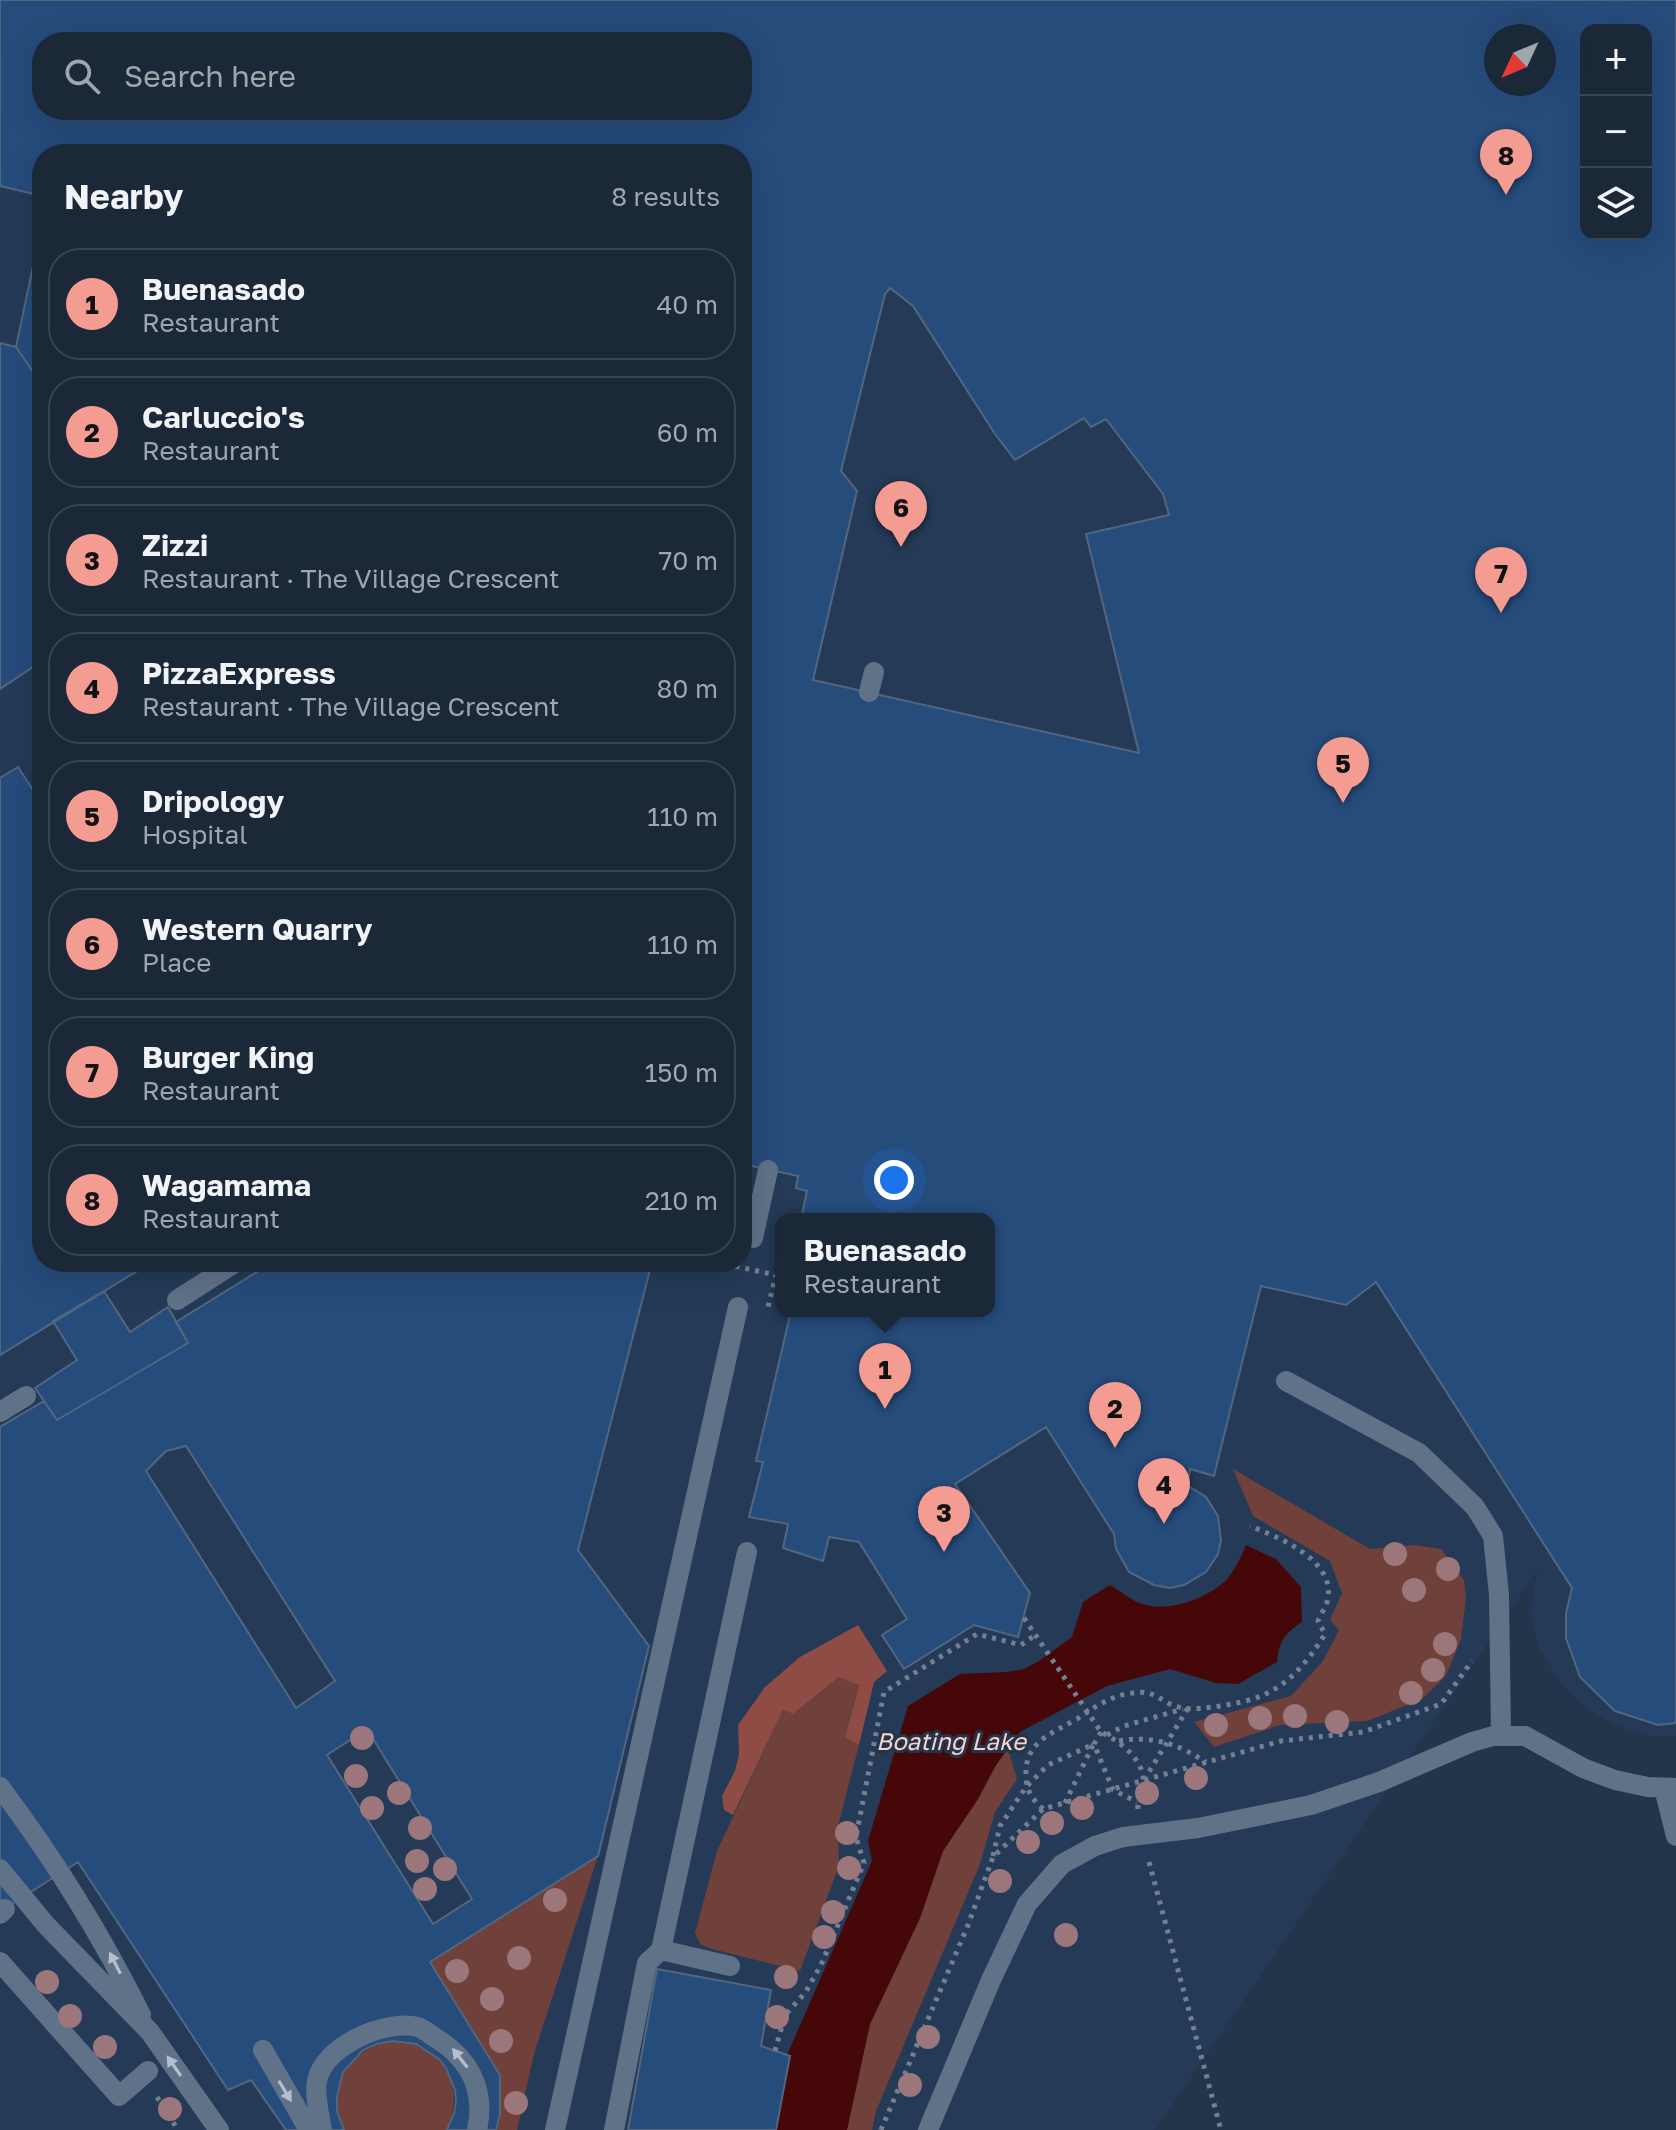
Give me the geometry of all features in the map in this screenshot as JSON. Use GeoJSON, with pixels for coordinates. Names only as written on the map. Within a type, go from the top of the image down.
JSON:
{"type":"FeatureCollection","features":[{"type":"Feature","properties":{"kind":"street"},"geometry":{"type":"LineString","coordinates":[[753,1238],[768,1170]]}},
{"type":"Feature","properties":{"kind":"street"},"geometry":{"type":"LineString","coordinates":[[177,1300],[220,1272]]}},
{"type":"Feature","properties":{"kind":"street"},"geometry":{"type":"LineString","coordinates":[[555,2130],[738,1307]]}},
{"type":"Feature","properties":{"kind":"street"},"geometry":{"type":"LineString","coordinates":[[1286,1381],[1419,1453],[1475,1507],[1493,1536],[1499,1595],[1501,1735]]}},
{"type":"Feature","properties":{"kind":"street"},"geometry":{"type":"LineString","coordinates":[[0,1412],[26,1396]]}},
{"type":"Feature","properties":{"kind":"street"},"geometry":{"type":"LineString","coordinates":[[614,2130],[647,1963],[661,1950],[747,1552]]}},
{"type":"Feature","properties":{"kind":"street"},"geometry":{"type":"LineString","coordinates":[[928,2130],[991,1980],[1027,1904],[1045,1880],[1068,1860],[1111,1839],[1198,1828],[1311,1805],[1379,1782],[1472,1742],[1501,1735],[1525,1736],[1583,1768],[1615,1780],[1670,1788],[1676,1836]]}},
{"type":"Feature","properties":{"kind":"street"},"geometry":{"type":"LineString","coordinates":[[0,1787],[69,1885],[106,1946],[150,2032],[219,2130]]}},
{"type":"Feature","properties":{"kind":"street"},"geometry":{"type":"LineString","coordinates":[[0,1869],[46,1925],[150,2032]]}},
{"type":"Feature","properties":{"kind":"street"},"geometry":{"type":"LineString","coordinates":[[661,1950],[730,1966]]}},
{"type":"Feature","properties":{"kind":"street"},"geometry":{"type":"LineString","coordinates":[[0,1962],[119,2096],[148,2071]]}},
{"type":"Feature","properties":{"kind":"street"},"geometry":{"type":"LineString","coordinates":[[322,2130],[317,2080],[328,2061],[348,2040],[390,2027],[419,2027],[453,2048],[473,2076],[481,2110],[477,2130]]}},
{"type":"Feature","properties":{"kind":"street"},"geometry":{"type":"LineString","coordinates":[[263,2050],[309,2130]]}},
{"type":"Feature","properties":{"kind":"path"},"geometry":{"type":"LineString","coordinates":[[766,1319],[775,1279]]}},
{"type":"Feature","properties":{"kind":"path"},"geometry":{"type":"LineString","coordinates":[[1065,1803],[1094,1744],[1104,1734],[1186,1708],[1259,1697],[1285,1684],[1312,1656],[1325,1634],[1318,1621],[1328,1597],[1325,1576],[1306,1553],[1282,1538],[1250,1526]]}},
{"type":"Feature","properties":{"kind":"path"},"geometry":{"type":"LineString","coordinates":[[1024,1618],[1104,1734],[1119,1741],[1134,1757],[1144,1781]]}},
{"type":"Feature","properties":{"kind":"path"},"geometry":{"type":"LineString","coordinates":[[775,2051],[785,2015],[805,1993],[821,1965],[864,1863],[856,1837],[884,1692],[977,1634],[1021,1645],[1036,1637]]}},
{"type":"Feature","properties":{"kind":"path"},"geometry":{"type":"LineString","coordinates":[[1043,1809],[1026,1787],[1025,1766],[1029,1752],[1039,1742],[1103,1702],[1129,1693],[1150,1692],[1186,1708]]}},
{"type":"Feature","properties":{"kind":"path"},"geometry":{"type":"LineString","coordinates":[[1186,1708],[1169,1743],[1144,1781],[1138,1803],[1141,1834],[1221,2130]]}},
{"type":"Feature","properties":{"kind":"path"},"geometry":{"type":"LineString","coordinates":[[1119,1741],[1140,1737],[1169,1743],[1207,1762]]}},
{"type":"Feature","properties":{"kind":"path"},"geometry":{"type":"LineString","coordinates":[[993,1857],[1000,1826],[1026,1787],[1048,1765],[1094,1744]]}},
{"type":"Feature","properties":{"kind":"path"},"geometry":{"type":"LineString","coordinates":[[1094,1744],[1113,1790],[1138,1803]]}},
{"type":"Feature","properties":{"kind":"shaded area"},"geometry":{"type":"Polygon","coordinates":[[[0,0],[1268,0],[1676,931],[1676,1736],[1652,1737],[1614,1725],[1583,1706],[1559,1681],[1538,1645],[1533,1627],[1531,1615],[1537,1571],[1155,2130],[0,2130],[0,0]]]}},
{"type":"Feature","properties":{"kind":"shaded area"},"geometry":{"type":"Polygon","coordinates":[[[1233,1469],[1370,1549],[1415,1545],[1441,1549],[1464,1580],[1466,1598],[1461,1639],[1446,1676],[1422,1699],[1367,1721],[1280,1725],[1214,1747],[1194,1722],[1291,1696],[1323,1661],[1339,1630],[1330,1620],[1342,1593],[1330,1561],[1253,1516],[1233,1469]]]}},
{"type":"Feature","properties":{"kind":"shaded area"},"geometry":{"type":"Polygon","coordinates":[[[858,1625],[887,1671],[874,1682],[859,1745],[845,1737],[859,1685],[839,1677],[793,1714],[783,1710],[733,1815],[724,1810],[722,1796],[735,1771],[739,1754],[738,1725],[765,1687],[800,1657],[858,1625]]]}},
{"type":"Feature","properties":{"kind":"shaded area"},"geometry":{"type":"Polygon","coordinates":[[[839,1677],[859,1684],[845,1737],[859,1745],[838,1826],[839,1866],[800,1971],[700,1944],[695,1933],[717,1851],[783,1710],[793,1714],[839,1677]]]}},
{"type":"Feature","properties":{"kind":"shaded area"},"geometry":{"type":"Polygon","coordinates":[[[1008,1749],[1017,1779],[995,1812],[980,1864],[876,2111],[872,2130],[847,2130],[870,2024],[920,1918],[943,1851],[1008,1749]]]}},
{"type":"Feature","properties":{"kind":"shaded area"},"geometry":{"type":"Polygon","coordinates":[[[598,1856],[534,2054],[517,2130],[497,2130],[500,2075],[430,1962],[598,1856]]]}},
{"type":"Feature","properties":{"kind":"shaded area"},"geometry":{"type":"Polygon","coordinates":[[[393,2041],[426,2049],[446,2069],[454,2097],[447,2130],[344,2130],[336,2099],[344,2072],[363,2052],[393,2041]]]}},
{"type":"Feature","properties":{"kind":"water","name":"Boating Lake"},"geometry":{"type":"Polygon","coordinates":[[[1246,1545],[1276,1559],[1301,1587],[1302,1622],[1284,1638],[1277,1662],[1238,1684],[1216,1683],[1170,1669],[1107,1686],[1020,1732],[943,1851],[920,1918],[870,2024],[847,2130],[776,2130],[790,2056],[787,2055],[872,1861],[868,1841],[908,1706],[960,1674],[1007,1672],[1024,1669],[1039,1661],[1072,1637],[1083,1602],[1110,1585],[1138,1602],[1164,1607],[1188,1602],[1211,1592],[1228,1578],[1246,1545]]]}},
{"type":"Feature","properties":{"kind":"building"},"geometry":{"type":"Polygon","coordinates":[[[0,0],[1676,0],[1676,1723],[1658,1725],[1615,1711],[1580,1677],[1566,1638],[1566,1613],[1572,1588],[1376,1282],[1346,1305],[1261,1286],[1214,1476],[1190,1469],[1187,1485],[1206,1497],[1218,1516],[1221,1541],[1218,1554],[1206,1572],[1184,1585],[1170,1588],[1154,1585],[1129,1572],[1116,1549],[1114,1534],[1046,1427],[955,1484],[1030,1593],[1018,1637],[974,1625],[904,1669],[882,1635],[907,1619],[859,1542],[829,1537],[823,1561],[783,1548],[788,1524],[749,1517],[763,1462],[756,1461],[790,1317],[995,1317],[995,1213],[802,1213],[807,1191],[796,1188],[798,1176],[752,1166],[752,144],[32,144],[32,194],[0,186],[0,0]],[[890,288],[885,294],[841,471],[857,491],[813,680],[1139,753],[1086,534],[1169,515],[1163,494],[1106,419],[1091,427],[1084,418],[1015,460],[913,306],[890,288]]]}},
{"type":"Feature","properties":{"kind":"building"},"geometry":{"type":"Polygon","coordinates":[[[32,271],[32,370],[16,347],[32,271]]]}},
{"type":"Feature","properties":{"kind":"building"},"geometry":{"type":"Polygon","coordinates":[[[0,343],[16,347],[32,370],[32,668],[0,689],[0,343]]]}},
{"type":"Feature","properties":{"kind":"building"},"geometry":{"type":"Polygon","coordinates":[[[18,767],[32,789],[32,1272],[136,1272],[0,1355],[0,778],[18,767]]]}},
{"type":"Feature","properties":{"kind":"building"},"geometry":{"type":"Polygon","coordinates":[[[257,1272],[649,1272],[578,1550],[649,1646],[598,1856],[430,1962],[500,2075],[500,2114],[496,2130],[447,2130],[456,2102],[455,2090],[446,2068],[439,2059],[416,2044],[393,2041],[363,2050],[343,2072],[337,2111],[344,2130],[286,2130],[251,2080],[228,2090],[78,1862],[7,1907],[0,1899],[0,1427],[44,1401],[57,1420],[188,1343],[176,1322],[257,1272]],[[186,1446],[166,1451],[146,1471],[296,1708],[335,1681],[186,1446]],[[367,1729],[327,1755],[433,1924],[472,1899],[367,1729]]]}},
{"type":"Feature","properties":{"kind":"building"},"geometry":{"type":"Polygon","coordinates":[[[104,1291],[130,1332],[168,1307],[188,1343],[57,1420],[35,1388],[77,1360],[53,1321],[104,1291]]]}},
{"type":"Feature","properties":{"kind":"building"},"geometry":{"type":"Polygon","coordinates":[[[657,1969],[771,1990],[761,2046],[790,2056],[776,2130],[628,2130],[657,1969]]]}},
{"type":"Feature","properties":{"kind":"place","name":"Wagamama"},"geometry":{"type":"Point","coordinates":[1506,195]}},
{"type":"Feature","properties":{"kind":"place","name":"Western Quarry"},"geometry":{"type":"Point","coordinates":[901,547]}},
{"type":"Feature","properties":{"kind":"place","name":"Burger King"},"geometry":{"type":"Point","coordinates":[1501,613]}},
{"type":"Feature","properties":{"kind":"place","name":"Dripology"},"geometry":{"type":"Point","coordinates":[1343,803]}},
{"type":"Feature","properties":{"kind":"place","name":"Buenasado"},"geometry":{"type":"Point","coordinates":[885,1409]}},
{"type":"Feature","properties":{"kind":"place","name":"Carluccio's"},"geometry":{"type":"Point","coordinates":[1115,1448]}},
{"type":"Feature","properties":{"kind":"place","name":"PizzaExpress"},"geometry":{"type":"Point","coordinates":[1164,1524]}},
{"type":"Feature","properties":{"kind":"place","name":"Zizzi"},"geometry":{"type":"Point","coordinates":[944,1552]}}]}
